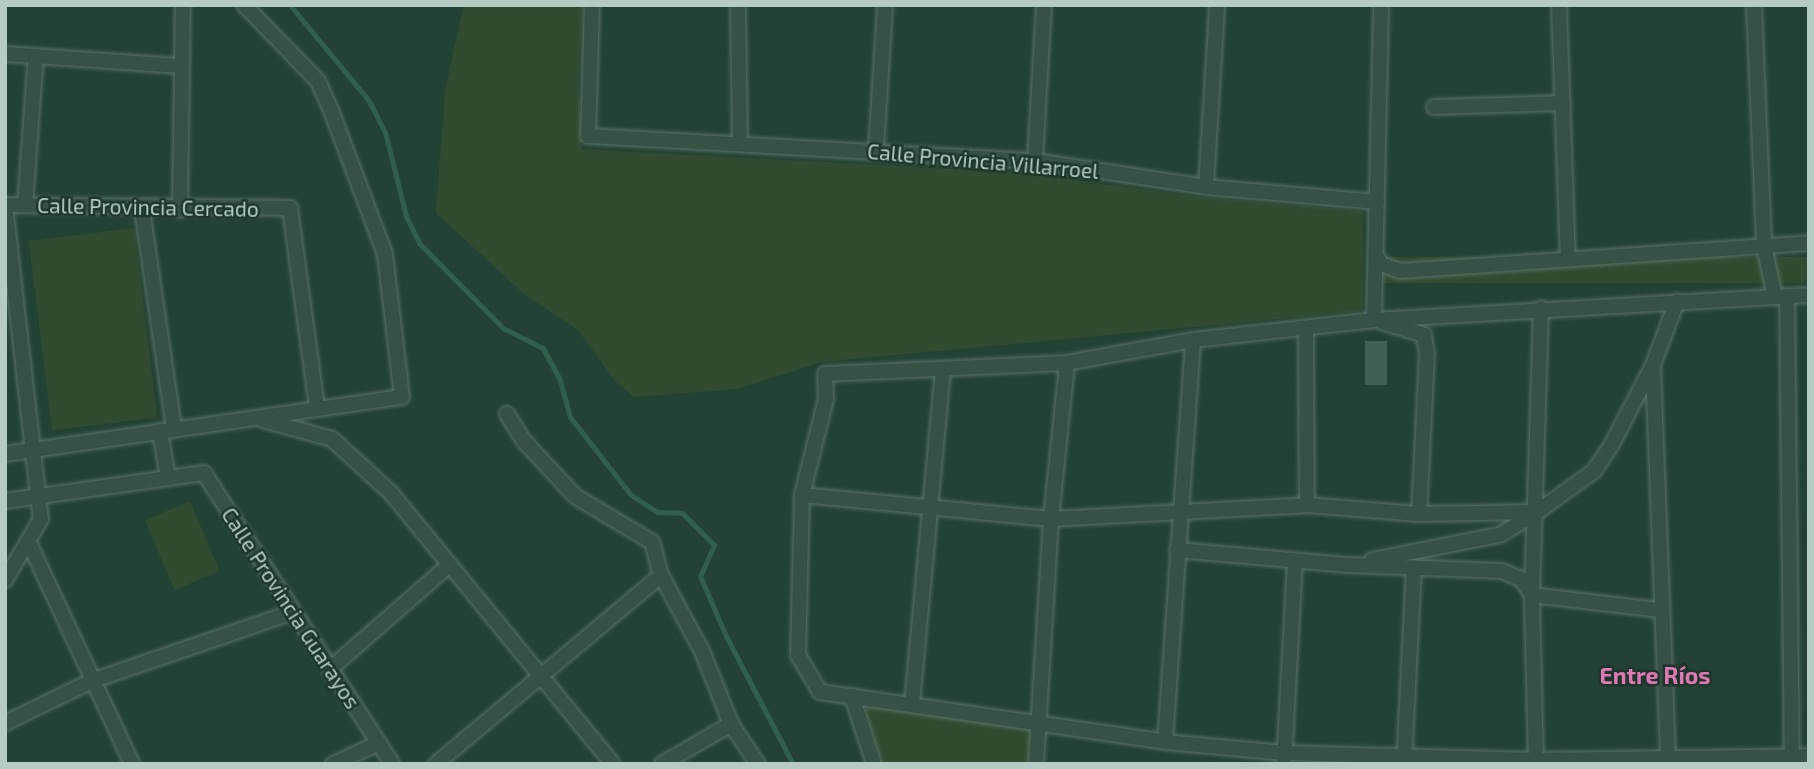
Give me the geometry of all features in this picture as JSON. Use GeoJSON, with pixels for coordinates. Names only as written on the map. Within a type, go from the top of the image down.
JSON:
{"type":"FeatureCollection","features":[{"type":"Feature","properties":{"kind":"street"},"geometry":{"type":"LineString","coordinates":[[180,210],[183,5]]}},
{"type":"Feature","properties":{"kind":"street"},"geometry":{"type":"LineString","coordinates":[[5,454],[317,407],[402,397],[385,254],[318,81],[244,5]]}},
{"type":"Feature","properties":{"kind":"street","name":"Calle Provincia Villarroel"},"geometry":{"type":"LineString","coordinates":[[592,5],[588,135],[740,141],[1035,161],[1206,187],[1377,202]]}},
{"type":"Feature","properties":{"kind":"street"},"geometry":{"type":"LineString","coordinates":[[738,5],[740,141]]}},
{"type":"Feature","properties":{"kind":"street"},"geometry":{"type":"LineString","coordinates":[[876,150],[885,5]]}},
{"type":"Feature","properties":{"kind":"street"},"geometry":{"type":"LineString","coordinates":[[1035,161],[1044,5]]}},
{"type":"Feature","properties":{"kind":"street"},"geometry":{"type":"LineString","coordinates":[[1206,187],[1217,5]]}},
{"type":"Feature","properties":{"kind":"street"},"geometry":{"type":"LineString","coordinates":[[1374,320],[1381,5]]}},
{"type":"Feature","properties":{"kind":"street"},"geometry":{"type":"LineString","coordinates":[[1559,5],[1568,258]]}},
{"type":"Feature","properties":{"kind":"street"},"geometry":{"type":"LineString","coordinates":[[1754,5],[1764,246],[1781,297],[1793,760]]}},
{"type":"Feature","properties":{"kind":"street"},"geometry":{"type":"LineString","coordinates":[[5,54],[181,65]]}},
{"type":"Feature","properties":{"kind":"street"},"geometry":{"type":"LineString","coordinates":[[25,205],[36,56]]}},
{"type":"Feature","properties":{"kind":"street"},"geometry":{"type":"LineString","coordinates":[[1434,107],[1563,103]]}},
{"type":"Feature","properties":{"kind":"street"},"geometry":{"type":"LineString","coordinates":[[5,205],[11,294],[36,449],[41,519],[30,545],[5,580]]}},
{"type":"Feature","properties":{"kind":"street","name":"Calle Provincia Cercado"},"geometry":{"type":"LineString","coordinates":[[5,205],[180,210],[290,208],[317,407]]}},
{"type":"Feature","properties":{"kind":"street"},"geometry":{"type":"LineString","coordinates":[[5,501],[168,478],[167,430],[142,209]]}},
{"type":"Feature","properties":{"kind":"street"},"geometry":{"type":"LineString","coordinates":[[1376,255],[1381,264],[1400,271],[1809,243]]}},
{"type":"Feature","properties":{"kind":"street"},"geometry":{"type":"LineString","coordinates":[[1809,295],[1374,320],[1193,340],[1067,363],[825,374],[826,399],[802,495],[798,655],[820,692],[1284,759],[1668,762],[1793,760],[1809,756]]}},
{"type":"Feature","properties":{"kind":"street"},"geometry":{"type":"LineString","coordinates":[[1347,565],[1500,535],[1594,471],[1653,365],[1677,301]]}},
{"type":"Feature","properties":{"kind":"street"},"geometry":{"type":"LineString","coordinates":[[1536,762],[1532,595],[1537,512],[1541,309]]}},
{"type":"Feature","properties":{"kind":"street"},"geometry":{"type":"LineString","coordinates":[[1374,320],[1424,335],[1427,353],[1419,514]]}},
{"type":"Feature","properties":{"kind":"street"},"geometry":{"type":"LineString","coordinates":[[1306,329],[1307,505]]}},
{"type":"Feature","properties":{"kind":"street"},"geometry":{"type":"LineString","coordinates":[[1165,742],[1179,510],[1193,340]]}},
{"type":"Feature","properties":{"kind":"street"},"geometry":{"type":"LineString","coordinates":[[1036,764],[1041,723],[1051,519],[1067,363]]}},
{"type":"Feature","properties":{"kind":"street"},"geometry":{"type":"LineString","coordinates":[[1653,365],[1660,610],[1668,762]]}},
{"type":"Feature","properties":{"kind":"street"},"geometry":{"type":"LineString","coordinates":[[912,705],[943,370]]}},
{"type":"Feature","properties":{"kind":"street"},"geometry":{"type":"LineString","coordinates":[[507,414],[529,448],[575,496],[652,541],[661,575],[702,650],[731,724],[758,764]]}},
{"type":"Feature","properties":{"kind":"street"},"geometry":{"type":"LineString","coordinates":[[255,418],[332,439],[424,528],[448,566],[613,764]]}},
{"type":"Feature","properties":{"kind":"street","name":"Calle Provincia Guarayos"},"geometry":{"type":"LineString","coordinates":[[168,478],[204,473],[392,764]]}},
{"type":"Feature","properties":{"kind":"street"},"geometry":{"type":"LineString","coordinates":[[802,495],[930,504],[1051,519],[1307,505],[1419,514],[1537,512]]}},
{"type":"Feature","properties":{"kind":"street"},"geometry":{"type":"LineString","coordinates":[[30,545],[132,764]]}},
{"type":"Feature","properties":{"kind":"street"},"geometry":{"type":"LineString","coordinates":[[1177,550],[1347,565],[1502,570],[1521,579],[1532,595],[1660,610]]}},
{"type":"Feature","properties":{"kind":"street"},"geometry":{"type":"LineString","coordinates":[[1284,759],[1295,561]]}},
{"type":"Feature","properties":{"kind":"street"},"geometry":{"type":"LineString","coordinates":[[330,668],[448,566]]}},
{"type":"Feature","properties":{"kind":"street"},"geometry":{"type":"LineString","coordinates":[[1405,759],[1414,567]]}},
{"type":"Feature","properties":{"kind":"street"},"geometry":{"type":"LineString","coordinates":[[436,764],[661,575]]}},
{"type":"Feature","properties":{"kind":"street"},"geometry":{"type":"LineString","coordinates":[[5,723],[94,680],[294,612]]}},
{"type":"Feature","properties":{"kind":"street"},"geometry":{"type":"LineString","coordinates":[[852,696],[874,764]]}},
{"type":"Feature","properties":{"kind":"street"},"geometry":{"type":"LineString","coordinates":[[662,764],[731,724]]}},
{"type":"Feature","properties":{"kind":"street"},"geometry":{"type":"LineString","coordinates":[[333,764],[379,743]]}},
{"type":"Feature","properties":{"kind":"green space"},"geometry":{"type":"Polygon","coordinates":[[[464,5],[583,5],[578,83],[582,149],[1021,173],[1208,198],[1363,211],[1363,311],[822,362],[737,389],[634,397],[615,381],[578,330],[524,294],[436,213],[445,90],[464,5]]]}},
{"type":"Feature","properties":{"kind":"green space"},"geometry":{"type":"Polygon","coordinates":[[[134,228],[157,418],[52,430],[29,241],[134,228]]]}},
{"type":"Feature","properties":{"kind":"green space"},"geometry":{"type":"Polygon","coordinates":[[[1381,257],[1809,257],[1809,283],[1381,283],[1381,257]]]}},
{"type":"Feature","properties":{"kind":"green space"},"geometry":{"type":"Polygon","coordinates":[[[190,501],[220,571],[175,590],[145,520],[190,501]]]}},
{"type":"Feature","properties":{"kind":"green space"},"geometry":{"type":"Polygon","coordinates":[[[870,703],[1032,730],[1027,764],[882,764],[865,710],[870,703]]]}},
{"type":"Feature","properties":{"kind":"building"},"geometry":{"type":"Polygon","coordinates":[[[1365,341],[1387,341],[1387,385],[1365,385],[1365,341]]]}},
{"type":"Feature","properties":{"kind":"waterway"},"geometry":{"type":"LineString","coordinates":[[290,5],[369,101],[385,132],[406,216],[419,243],[503,328],[543,348],[560,380],[570,417],[631,495],[657,512],[682,513],[714,545],[700,576],[726,636],[793,764]]}},
{"type":"Feature","properties":{"kind":"district","name":"Entre Ríos"},"geometry":{"type":"Point","coordinates":[1655,675]}}]}
